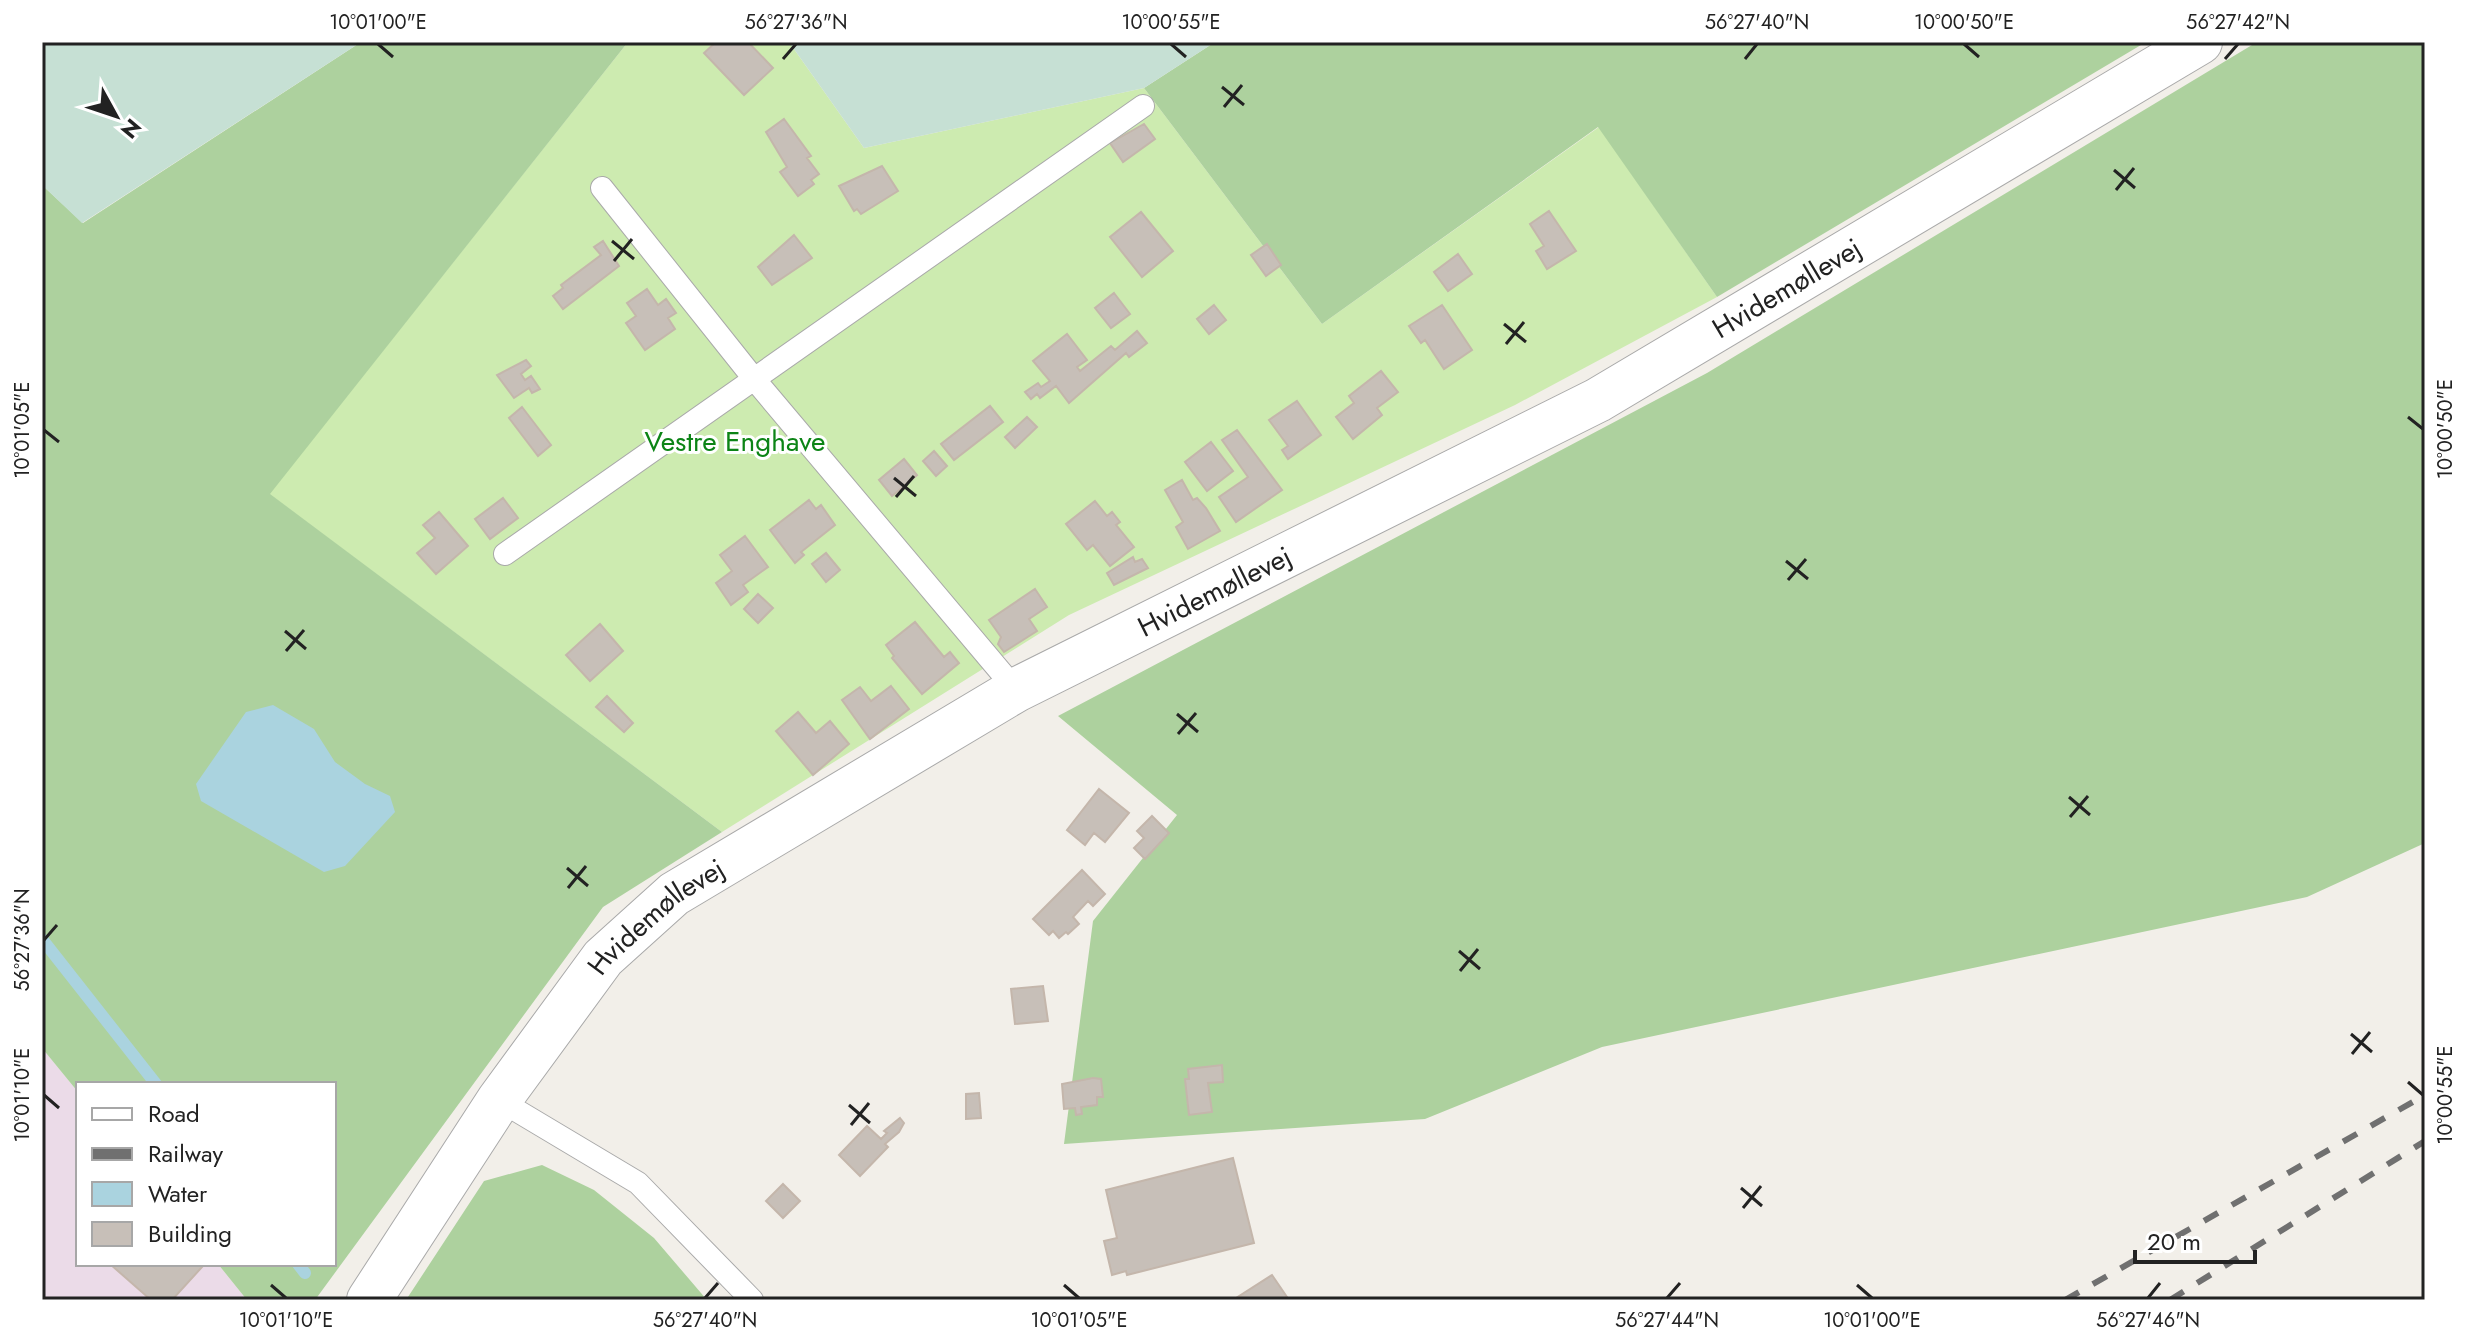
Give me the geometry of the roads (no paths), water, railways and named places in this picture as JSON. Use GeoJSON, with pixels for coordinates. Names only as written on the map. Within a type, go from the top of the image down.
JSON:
{"type":"FeatureCollection","features":[{"type":"Feature","properties":{"kind":"street","name":"Hvidemøllevej"},"geometry":{"type":"LineString","coordinates":[[369,1300],[499,1100],[603,958],[674,894],[1016,690],[1598,400],[2200,42]]}},
{"type":"Feature","properties":{"kind":"lane"},"geometry":{"type":"LineString","coordinates":[[505,554],[1143,106]]}},
{"type":"Feature","properties":{"kind":"lane"},"geometry":{"type":"LineString","coordinates":[[602,188],[755,380],[1016,690]]}},
{"type":"Feature","properties":{"kind":"lane"},"geometry":{"type":"LineString","coordinates":[[499,1100],[638,1183],[752,1300]]}},
{"type":"Feature","properties":{"kind":"water"},"geometry":{"type":"Polygon","coordinates":[[[273,705],[314,729],[335,762],[365,784],[390,796],[395,812],[345,866],[324,872],[201,801],[196,784],[246,712],[273,705]]]}},
{"type":"Feature","properties":{"kind":"waterway"},"geometry":{"type":"LineString","coordinates":[[42,939],[154,1082]]}},
{"type":"Feature","properties":{"kind":"waterway"},"geometry":{"type":"LineString","coordinates":[[300,1266],[305,1273]]}},
{"type":"Feature","properties":{"kind":"railway"},"geometry":{"type":"LineString","coordinates":[[2065,1300],[2425,1095]]}},
{"type":"Feature","properties":{"kind":"railway"},"geometry":{"type":"LineString","coordinates":[[2170,1300],[2425,1141]]}},
{"type":"Feature","properties":{"kind":"park label","name":"Vestre Enghave"},"geometry":{"type":"Point","coordinates":[735,441]}}]}
